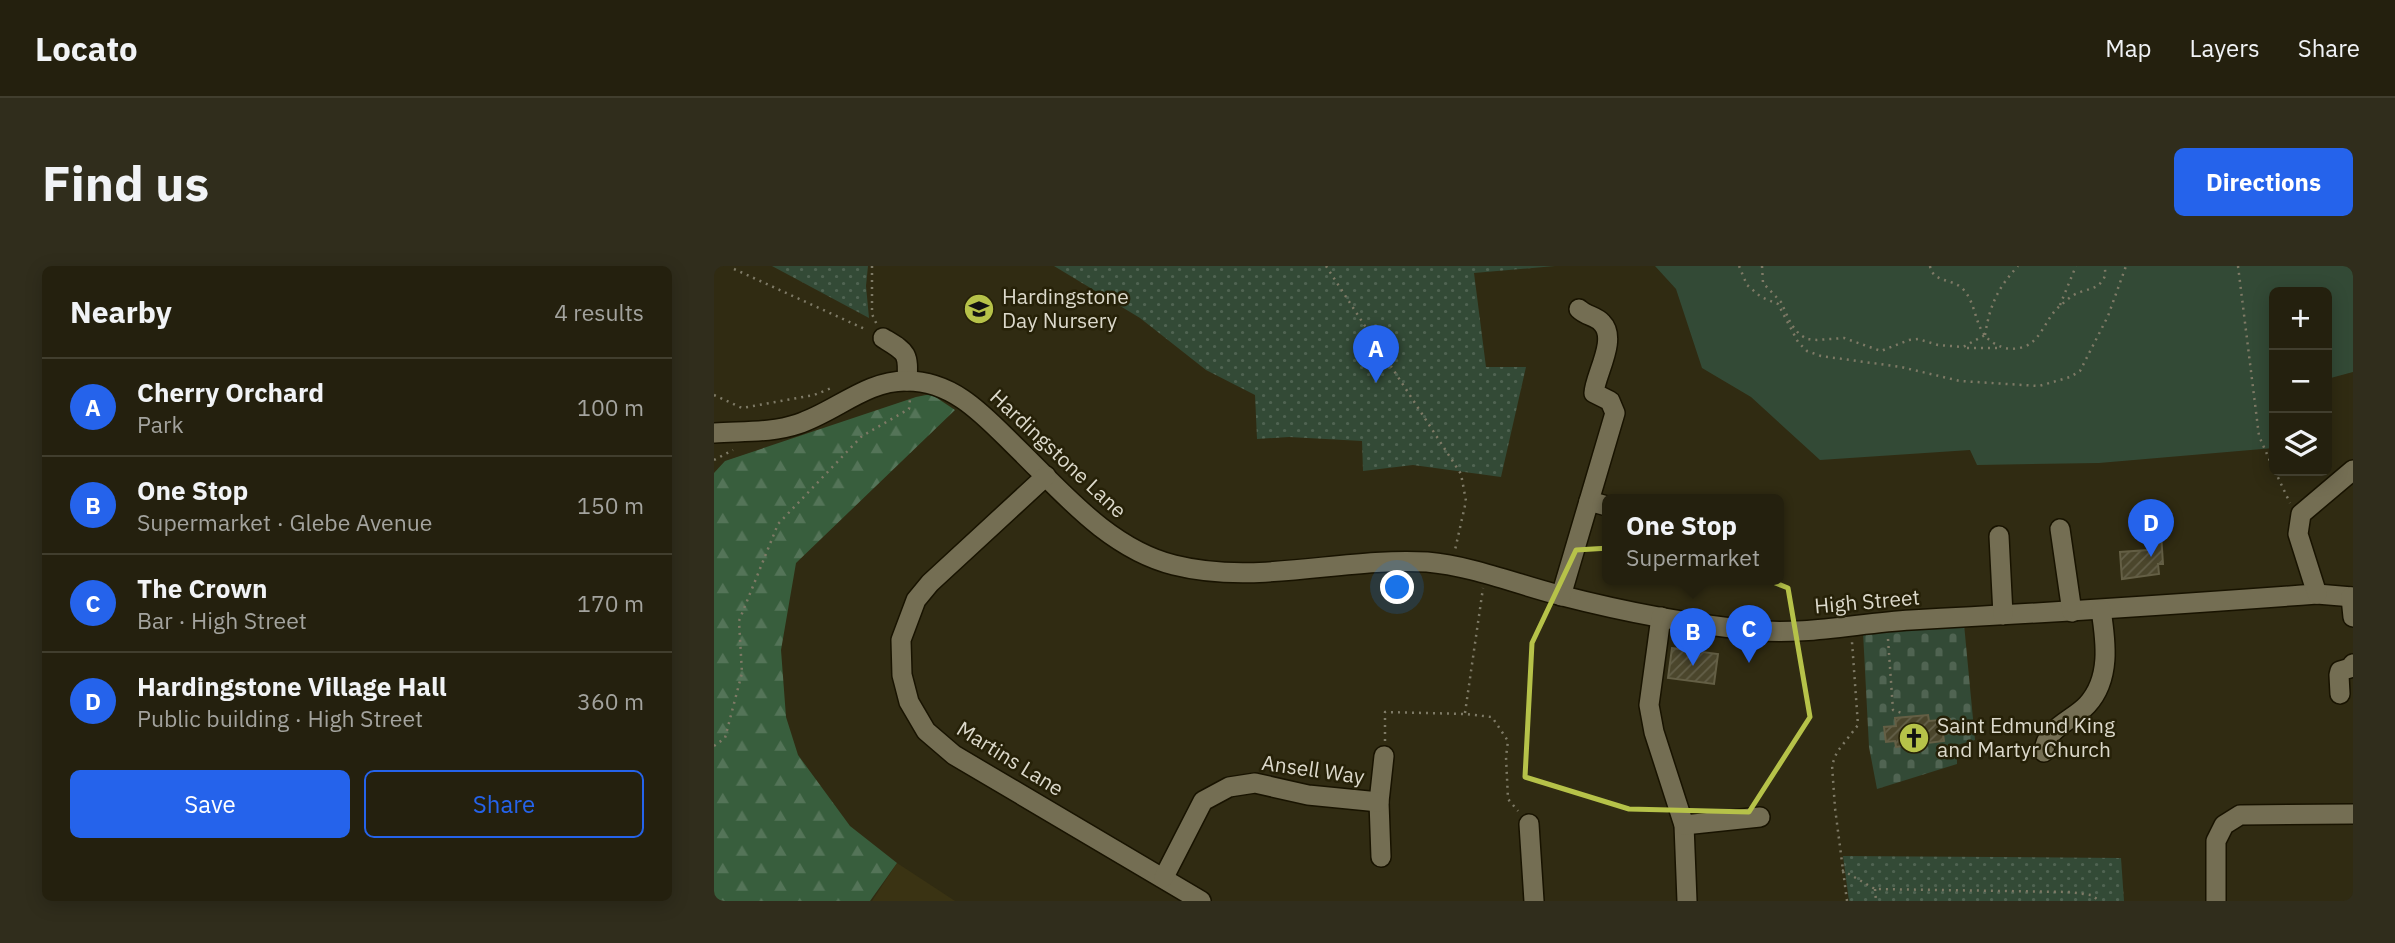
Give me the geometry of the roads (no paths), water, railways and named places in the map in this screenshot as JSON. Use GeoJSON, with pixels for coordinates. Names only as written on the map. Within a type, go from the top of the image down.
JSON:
{"type":"FeatureCollection","features":[{"type":"Feature","properties":{"kind":"street"},"geometry":{"type":"LineString","coordinates":[[1561,596],[1598,504],[1615,413],[1610,401],[1594,393],[1596,377],[1605,360],[1608,334],[1606,327],[1579,309]]}},
{"type":"Feature","properties":{"kind":"street"},"geometry":{"type":"LineString","coordinates":[[883,338],[904,351],[908,364],[909,386]]}},
{"type":"Feature","properties":{"kind":"street","name":"Hardingstone Lane"},"geometry":{"type":"LineString","coordinates":[[714,433],[769,430],[798,424],[874,387],[939,386],[969,402],[1092,519],[1122,542],[1148,556],[1173,565],[1231,572],[1350,566]]}},
{"type":"Feature","properties":{"kind":"street","name":"Hardingstone Lane"},"geometry":{"type":"LineString","coordinates":[[714,421],[743,430]]}},
{"type":"Feature","properties":{"kind":"street"},"geometry":{"type":"LineString","coordinates":[[2317,594],[2298,534],[2301,514],[2353,470]]}},
{"type":"Feature","properties":{"kind":"street","name":"Martins Lane"},"geometry":{"type":"LineString","coordinates":[[1046,476],[944,568],[916,600],[901,640],[902,675],[909,702],[926,731],[954,755],[1201,901]]}},
{"type":"Feature","properties":{"kind":"street"},"geometry":{"type":"LineString","coordinates":[[2060,529],[2072,612]]}},
{"type":"Feature","properties":{"kind":"street"},"geometry":{"type":"LineString","coordinates":[[1999,536],[2003,615]]}},
{"type":"Feature","properties":{"kind":"street","name":"High Street"},"geometry":{"type":"LineString","coordinates":[[1350,566],[1429,562],[1561,596],[1661,617],[1778,632],[1886,621],[2072,612],[2317,594],[2352,597]]}},
{"type":"Feature","properties":{"kind":"street"},"geometry":{"type":"LineString","coordinates":[[2352,597],[2353,617]]}},
{"type":"Feature","properties":{"kind":"street"},"geometry":{"type":"LineString","coordinates":[[2044,752],[2044,743],[2057,728],[2089,704],[2104,674],[2106,644],[2101,610]]}},
{"type":"Feature","properties":{"kind":"street"},"geometry":{"type":"LineString","coordinates":[[1661,617],[1649,705],[1654,732],[1684,825],[1687,901]]}},
{"type":"Feature","properties":{"kind":"street"},"geometry":{"type":"LineString","coordinates":[[2340,694],[2340,671],[2353,664]]}},
{"type":"Feature","properties":{"kind":"street","name":"Ansell Way"},"geometry":{"type":"LineString","coordinates":[[1381,857],[1380,802],[1384,756]]}},
{"type":"Feature","properties":{"kind":"street","name":"Ansell Way"},"geometry":{"type":"LineString","coordinates":[[1164,877],[1203,801],[1229,787],[1255,783],[1308,795],[1380,802]]}},
{"type":"Feature","properties":{"kind":"street"},"geometry":{"type":"LineString","coordinates":[[2216,901],[2216,841],[2224,825],[2240,815],[2353,814]]}},
{"type":"Feature","properties":{"kind":"street"},"geometry":{"type":"LineString","coordinates":[[1684,825],[1760,817]]}},
{"type":"Feature","properties":{"kind":"street"},"geometry":{"type":"LineString","coordinates":[[1529,824],[1534,901]]}},
{"type":"Feature","properties":{"kind":"place","name":"Hardingstone Day Nursery"},"geometry":{"type":"Point","coordinates":[979,309]}},
{"type":"Feature","properties":{"kind":"place","name":"Cherry Orchard"},"geometry":{"type":"Point","coordinates":[1376,383]}},
{"type":"Feature","properties":{"kind":"place","name":"Hardingstone Village Hall"},"geometry":{"type":"Point","coordinates":[2151,557]}},
{"type":"Feature","properties":{"kind":"place","name":"The Crown"},"geometry":{"type":"Point","coordinates":[1749,663]}},
{"type":"Feature","properties":{"kind":"place","name":"One Stop"},"geometry":{"type":"Point","coordinates":[1693,666]}},
{"type":"Feature","properties":{"kind":"place","name":"Saint Edmund King and Martyr Church"},"geometry":{"type":"Point","coordinates":[1914,738]}}]}
